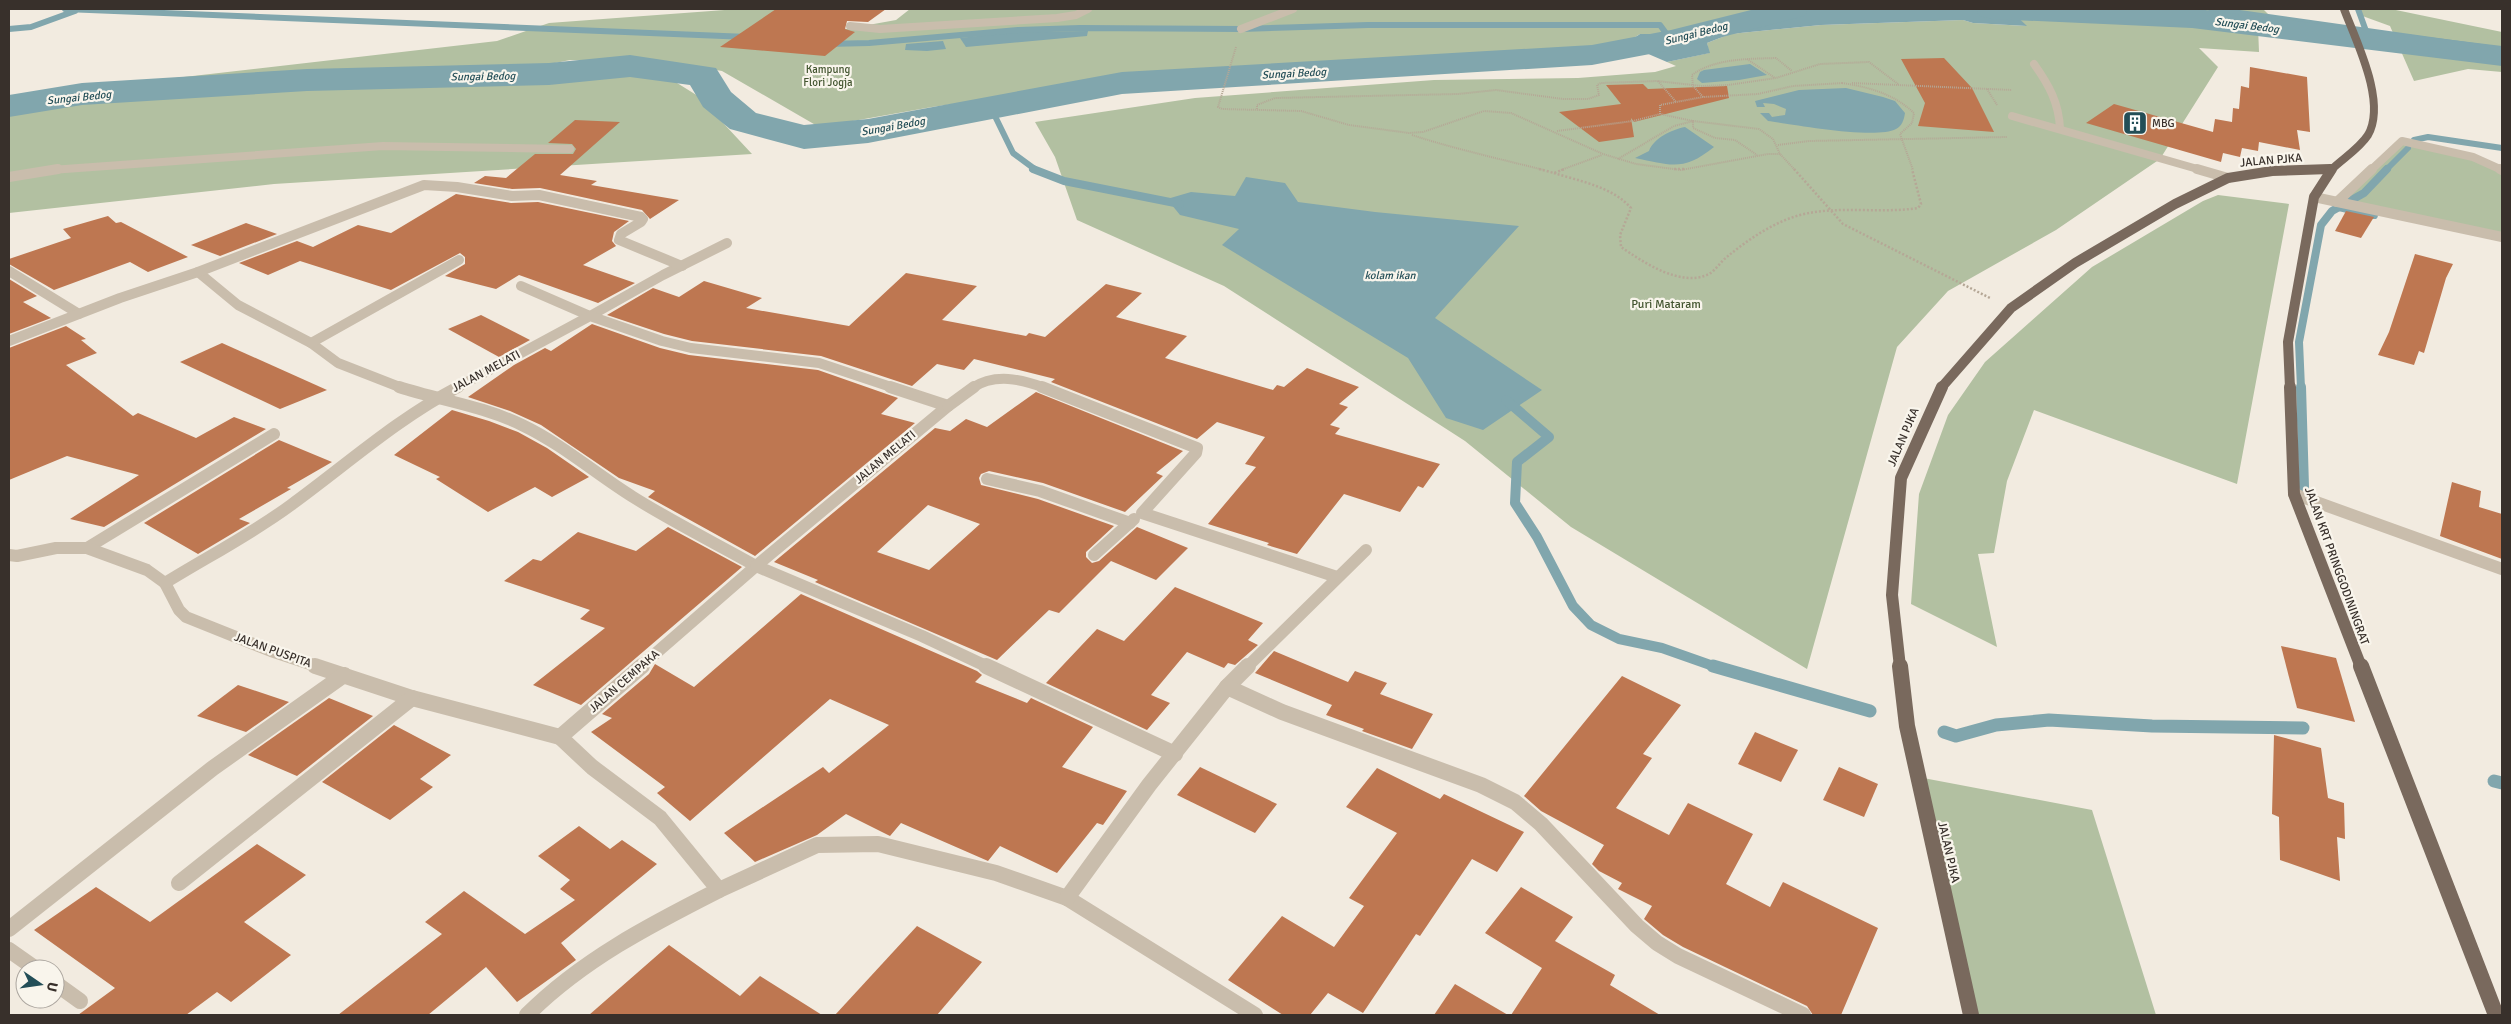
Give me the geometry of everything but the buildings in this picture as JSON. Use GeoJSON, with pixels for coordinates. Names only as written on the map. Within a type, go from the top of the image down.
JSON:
{"type":"FeatureCollection","features":[{"type":"Feature","properties":{"kind":"main road","name":"JALAN KRT PRINGGODININGRAT"},"geometry":{"type":"LineString","coordinates":[[2345,11],[2373,86],[2373,112],[2368,136],[2332,169],[2314,197],[2288,342],[2294,494],[2496,1015]]}},
{"type":"Feature","properties":{"kind":"main road","name":"JALAN PJKA"},"geometry":{"type":"LineString","coordinates":[[1971,1015],[1907,726],[1892,595],[1901,478],[1939,390],[2011,308],[2075,263],[2175,204],[2228,178],[2272,171],[2332,169]]}},
{"type":"Feature","properties":{"kind":"street"},"geometry":{"type":"LineString","coordinates":[[850,26],[880,29],[1057,18],[1076,15],[1088,9]]}},
{"type":"Feature","properties":{"kind":"street"},"geometry":{"type":"LineString","coordinates":[[1241,29],[1255,22],[1283,15],[1293,9]]}},
{"type":"Feature","properties":{"kind":"street"},"geometry":{"type":"LineString","coordinates":[[2034,64],[2050,86],[2060,109],[2060,129]]}},
{"type":"Feature","properties":{"kind":"street"},"geometry":{"type":"LineString","coordinates":[[2012,116],[2228,178]]}},
{"type":"Feature","properties":{"kind":"street"},"geometry":{"type":"LineString","coordinates":[[2337,202],[2402,141],[2473,157],[2502,170]]}},
{"type":"Feature","properties":{"kind":"street"},"geometry":{"type":"LineString","coordinates":[[9,177],[66,168],[383,146],[570,149]]}},
{"type":"Feature","properties":{"kind":"street"},"geometry":{"type":"LineString","coordinates":[[9,341],[78,314],[198,272],[411,190],[432,185],[515,197],[527,194],[539,195],[641,217],[643,219],[641,222],[622,234],[619,240],[682,266]]}},
{"type":"Feature","properties":{"kind":"street"},"geometry":{"type":"LineString","coordinates":[[2314,197],[2502,236]]}},
{"type":"Feature","properties":{"kind":"street","name":"JALAN MELATI"},"geometry":{"type":"LineString","coordinates":[[165,582],[290,506],[365,448],[435,399],[682,266],[727,244]]}},
{"type":"Feature","properties":{"kind":"street"},"geometry":{"type":"LineString","coordinates":[[311,343],[459,260]]}},
{"type":"Feature","properties":{"kind":"street"},"geometry":{"type":"LineString","coordinates":[[9,271],[78,314]]}},
{"type":"Feature","properties":{"kind":"street"},"geometry":{"type":"LineString","coordinates":[[198,272],[238,305],[311,343],[338,363],[435,399],[486,411],[522,425],[562,449],[633,497],[756,566],[922,636],[1175,754]]}},
{"type":"Feature","properties":{"kind":"street"},"geometry":{"type":"LineString","coordinates":[[521,286],[590,316],[662,341],[691,348],[819,363],[948,406]]}},
{"type":"Feature","properties":{"kind":"street","name":"JALAN MELATI"},"geometry":{"type":"LineString","coordinates":[[756,566],[973,385],[985,379],[1010,378],[1030,382],[1197,448],[1196,453],[1142,513]]}},
{"type":"Feature","properties":{"kind":"street"},"geometry":{"type":"LineString","coordinates":[[87,548],[274,434]]}},
{"type":"Feature","properties":{"kind":"street"},"geometry":{"type":"LineString","coordinates":[[988,479],[1040,492],[1130,523]]}},
{"type":"Feature","properties":{"kind":"street"},"geometry":{"type":"LineString","coordinates":[[2294,494],[2502,569]]}},
{"type":"Feature","properties":{"kind":"street"},"geometry":{"type":"LineString","coordinates":[[1094,555],[1142,513],[1337,577]]}},
{"type":"Feature","properties":{"kind":"street"},"geometry":{"type":"LineString","coordinates":[[11,557],[56,548],[87,548],[147,570],[165,582]]}},
{"type":"Feature","properties":{"kind":"street"},"geometry":{"type":"LineString","coordinates":[[1067,898],[1149,785],[1227,687],[1366,550]]}},
{"type":"Feature","properties":{"kind":"street","name":"JALAN CEMPAKA"},"geometry":{"type":"LineString","coordinates":[[560,736],[756,566]]}},
{"type":"Feature","properties":{"kind":"street","name":"JALAN PUSPITA"},"geometry":{"type":"LineString","coordinates":[[165,582],[178,610],[186,617],[271,651],[412,698],[560,736]]}},
{"type":"Feature","properties":{"kind":"street"},"geometry":{"type":"LineString","coordinates":[[9,929],[213,768],[344,675]]}},
{"type":"Feature","properties":{"kind":"street"},"geometry":{"type":"LineString","coordinates":[[1227,687],[1282,712],[1481,785],[1515,802],[1541,824],[1638,926],[1657,943],[1678,956],[1803,1015]]}},
{"type":"Feature","properties":{"kind":"street"},"geometry":{"type":"LineString","coordinates":[[179,883],[412,698]]}},
{"type":"Feature","properties":{"kind":"street"},"geometry":{"type":"LineString","coordinates":[[560,736],[592,767],[660,818],[719,890]]}},
{"type":"Feature","properties":{"kind":"street"},"geometry":{"type":"LineString","coordinates":[[527,1015],[551,991],[636,932],[719,890],[817,845],[878,844],[996,872],[1067,898],[1255,1015]]}},
{"type":"Feature","properties":{"kind":"street"},"geometry":{"type":"LineString","coordinates":[[9,950],[22,959]]}},
{"type":"Feature","properties":{"kind":"street"},"geometry":{"type":"LineString","coordinates":[[65,990],[80,1001]]}},
{"type":"Feature","properties":{"kind":"path"},"geometry":{"type":"LineString","coordinates":[[1703,96],[1693,86],[1692,75],[1696,71],[1746,59],[1776,58],[1792,71]]}},
{"type":"Feature","properties":{"kind":"path"},"geometry":{"type":"LineString","coordinates":[[1746,59],[1776,78]]}},
{"type":"Feature","properties":{"kind":"path"},"geometry":{"type":"LineString","coordinates":[[1257,109],[1257,105],[1262,101],[1275,98],[1458,94],[1485,90],[1526,92],[1580,100],[1599,95],[1597,85],[1600,83],[1657,81],[1693,86],[1728,85],[1776,78],[1792,71],[1820,64],[1869,62],[1898,84]]}},
{"type":"Feature","properties":{"kind":"path"},"geometry":{"type":"LineString","coordinates":[[1229,69],[1223,87],[1220,108],[1301,110],[1349,125],[1409,133],[1424,132],[1484,111],[1511,113],[1556,131],[1603,154],[1618,159],[1681,170],[1758,156],[1780,154]]}},
{"type":"Feature","properties":{"kind":"path"},"geometry":{"type":"LineString","coordinates":[[1657,81],[1676,102]]}},
{"type":"Feature","properties":{"kind":"path"},"geometry":{"type":"LineString","coordinates":[[1409,133],[1454,149],[1479,153],[1554,173],[1619,198],[1629,204],[1630,208],[1620,235],[1621,247],[1634,256],[1679,276],[1694,278],[1708,275],[1728,255],[1757,234],[1782,221],[1802,215],[1831,211],[1902,211],[1918,208],[1921,204],[1913,171],[1900,134],[1910,128],[1914,121],[1914,113],[1907,106],[1880,92],[1842,83]]}},
{"type":"Feature","properties":{"kind":"path"},"geometry":{"type":"LineString","coordinates":[[1660,114],[1660,105],[1703,96],[1758,94],[1793,86],[1842,83],[1898,84],[2012,90]]}},
{"type":"Feature","properties":{"kind":"path"},"geometry":{"type":"LineString","coordinates":[[1987,88],[2000,109]]}},
{"type":"Feature","properties":{"kind":"path"},"geometry":{"type":"LineString","coordinates":[[1556,131],[1633,121],[1660,114],[1693,121],[1759,129],[1768,134],[1778,145],[1780,154],[1843,224],[2011,308]]}},
{"type":"Feature","properties":{"kind":"path"},"geometry":{"type":"LineString","coordinates":[[1693,121],[1693,128],[1715,138],[1735,140],[1758,156]]}},
{"type":"Feature","properties":{"kind":"path"},"geometry":{"type":"LineString","coordinates":[[1618,159],[1674,126],[1693,121]]}},
{"type":"Feature","properties":{"kind":"path"},"geometry":{"type":"LineString","coordinates":[[1778,145],[1809,141],[1993,139],[2011,135]]}},
{"type":"Feature","properties":{"kind":"path"},"geometry":{"type":"LineString","coordinates":[[1554,173],[1603,154]]}},
{"type":"Feature","properties":{"kind":"green space","name":"Kampung Flori Jogja"},"geometry":{"type":"Polygon","coordinates":[[[738,9],[814,11],[846,29],[896,20],[910,9],[1759,9],[1701,23],[1677,34],[1640,34],[1624,44],[1575,49],[1135,78],[932,107],[819,127],[722,71],[670,62],[570,60],[530,68],[527,80],[634,73],[669,78],[698,96],[752,154],[274,184],[9,213],[9,97],[497,41],[549,23],[738,9]]]}},
{"type":"Feature","properties":{"kind":"green space","name":"Puri Mataram"},"geometry":{"type":"Polygon","coordinates":[[[2009,9],[2263,9],[2284,30],[2258,27],[2259,52],[2199,48],[2218,67],[2160,159],[2056,230],[1948,291],[1897,347],[1807,669],[1571,527],[1465,441],[1224,286],[1077,220],[1055,157],[1035,122],[1195,98],[1434,80],[1578,78],[1655,72],[1676,66],[1667,62],[1709,53],[1707,43],[1730,34],[1821,25],[1963,20],[1973,23],[2026,26],[2009,9]]]}},
{"type":"Feature","properties":{"kind":"green space"},"geometry":{"type":"Polygon","coordinates":[[[2358,9],[2391,9],[2502,32],[2502,72],[2468,69],[2414,81],[2390,26],[2357,14],[2358,9]]]}},
{"type":"Feature","properties":{"kind":"green space"},"geometry":{"type":"Polygon","coordinates":[[[2399,143],[2472,158],[2502,171],[2502,236],[2343,204],[2399,143]]]}},
{"type":"Feature","properties":{"kind":"green space"},"geometry":{"type":"Polygon","coordinates":[[[2218,195],[2289,204],[2237,484],[2034,410],[2007,481],[1994,553],[1978,554],[1997,647],[1911,604],[1919,494],[1948,415],[1985,362],[2092,267],[2203,201],[2218,195]]]}},
{"type":"Feature","properties":{"kind":"green space"},"geometry":{"type":"Polygon","coordinates":[[[1918,777],[2092,810],[2156,1015],[1971,1015],[1918,777]]]}},
{"type":"Feature","properties":{"kind":"water"},"geometry":{"type":"Polygon","coordinates":[[[1759,9],[2009,9],[2027,26],[1973,23],[1963,20],[1821,25],[1730,34],[1707,43],[1710,53],[1667,62],[1625,44],[1640,34],[1677,34],[1701,23],[1759,9]]]}},
{"type":"Feature","properties":{"kind":"water"},"geometry":{"type":"Polygon","coordinates":[[[1088,31],[1087,36],[966,47],[960,38],[1012,32],[1088,31]]]}},
{"type":"Feature","properties":{"kind":"water"},"geometry":{"type":"Polygon","coordinates":[[[943,41],[946,49],[927,51],[905,50],[906,44],[943,41]]]}},
{"type":"Feature","properties":{"kind":"water"},"geometry":{"type":"Polygon","coordinates":[[[1750,64],[1767,75],[1739,80],[1702,83],[1697,79],[1700,72],[1704,70],[1750,64]]]}},
{"type":"Feature","properties":{"kind":"water"},"geometry":{"type":"Polygon","coordinates":[[[1846,88],[1895,101],[1905,113],[1901,124],[1896,129],[1871,133],[1768,121],[1760,113],[1769,113],[1772,117],[1785,115],[1786,109],[1774,104],[1763,103],[1765,107],[1757,107],[1755,101],[1799,90],[1846,88]]]}},
{"type":"Feature","properties":{"kind":"water"},"geometry":{"type":"Polygon","coordinates":[[[1685,127],[1714,147],[1694,160],[1685,163],[1658,163],[1635,158],[1649,151],[1651,146],[1664,135],[1685,127]]]}},
{"type":"Feature","properties":{"kind":"water","name":"kolam ikan"},"geometry":{"type":"Polygon","coordinates":[[[1246,177],[1285,183],[1298,202],[1375,212],[1519,226],[1435,318],[1542,390],[1483,430],[1446,418],[1408,358],[1222,245],[1239,229],[1180,215],[1167,199],[1191,192],[1235,196],[1246,177]]]}},
{"type":"Feature","properties":{"kind":"waterway"},"geometry":{"type":"LineString","coordinates":[[65,9],[748,37]]}},
{"type":"Feature","properties":{"kind":"waterway","name":"Sungai Bedog"},"geometry":{"type":"LineString","coordinates":[[9,106],[82,94],[307,80],[549,74],[630,66],[703,76],[716,99],[743,121],[804,137],[868,131],[1122,83],[1592,55],[1671,40],[1793,9]]}},
{"type":"Feature","properties":{"kind":"waterway","name":"Sungai Bedog"},"geometry":{"type":"LineString","coordinates":[[1991,9],[2192,18],[2502,56]]}},
{"type":"Feature","properties":{"kind":"waterway"},"geometry":{"type":"LineString","coordinates":[[2211,9],[2366,31]]}},
{"type":"Feature","properties":{"kind":"waterway"},"geometry":{"type":"LineString","coordinates":[[2358,9],[2366,31]]}},
{"type":"Feature","properties":{"kind":"waterway"},"geometry":{"type":"LineString","coordinates":[[9,29],[31,27],[75,11]]}},
{"type":"Feature","properties":{"kind":"waterway"},"geometry":{"type":"LineString","coordinates":[[827,44],[869,43],[1018,30],[1080,28],[1241,29],[1368,25],[1660,25],[1671,40]]}},
{"type":"Feature","properties":{"kind":"waterway"},"geometry":{"type":"LineString","coordinates":[[2366,31],[2502,50]]}},
{"type":"Feature","properties":{"kind":"waterway"},"geometry":{"type":"LineString","coordinates":[[991,108],[1013,153],[1036,170]]}},
{"type":"Feature","properties":{"kind":"waterway"},"geometry":{"type":"LineString","coordinates":[[2414,140],[2428,137],[2502,148]]}},
{"type":"Feature","properties":{"kind":"waterway"},"geometry":{"type":"LineString","coordinates":[[2387,169],[2408,148]]}},
{"type":"Feature","properties":{"kind":"waterway"},"geometry":{"type":"LineString","coordinates":[[1033,169],[1064,181],[1180,204]]}},
{"type":"Feature","properties":{"kind":"waterway"},"geometry":{"type":"LineString","coordinates":[[2339,207],[2364,193],[2387,169]]}},
{"type":"Feature","properties":{"kind":"waterway"},"geometry":{"type":"LineString","coordinates":[[2301,388],[2299,342],[2321,225],[2332,211],[2339,207]]}},
{"type":"Feature","properties":{"kind":"waterway"},"geometry":{"type":"LineString","coordinates":[[2339,207],[2374,215]]}},
{"type":"Feature","properties":{"kind":"waterway"},"geometry":{"type":"LineString","coordinates":[[2301,387],[2304,487]]}},
{"type":"Feature","properties":{"kind":"waterway"},"geometry":{"type":"LineString","coordinates":[[1506,400],[1549,437],[1517,462],[1515,503],[1537,537],[1573,606],[1591,625],[1619,639],[1662,648],[1714,666]]}},
{"type":"Feature","properties":{"kind":"waterway"},"geometry":{"type":"LineString","coordinates":[[1714,666],[1870,711]]}},
{"type":"Feature","properties":{"kind":"waterway"},"geometry":{"type":"LineString","coordinates":[[1944,732],[1956,736],[1996,725],[2049,720],[2152,726],[2303,728]]}},
{"type":"Feature","properties":{"kind":"waterway"},"geometry":{"type":"LineString","coordinates":[[2494,781],[2502,783]]}},
{"type":"Feature","properties":{"kind":"place","name":"MBG"},"geometry":{"type":"Point","coordinates":[2135,123]}}]}
